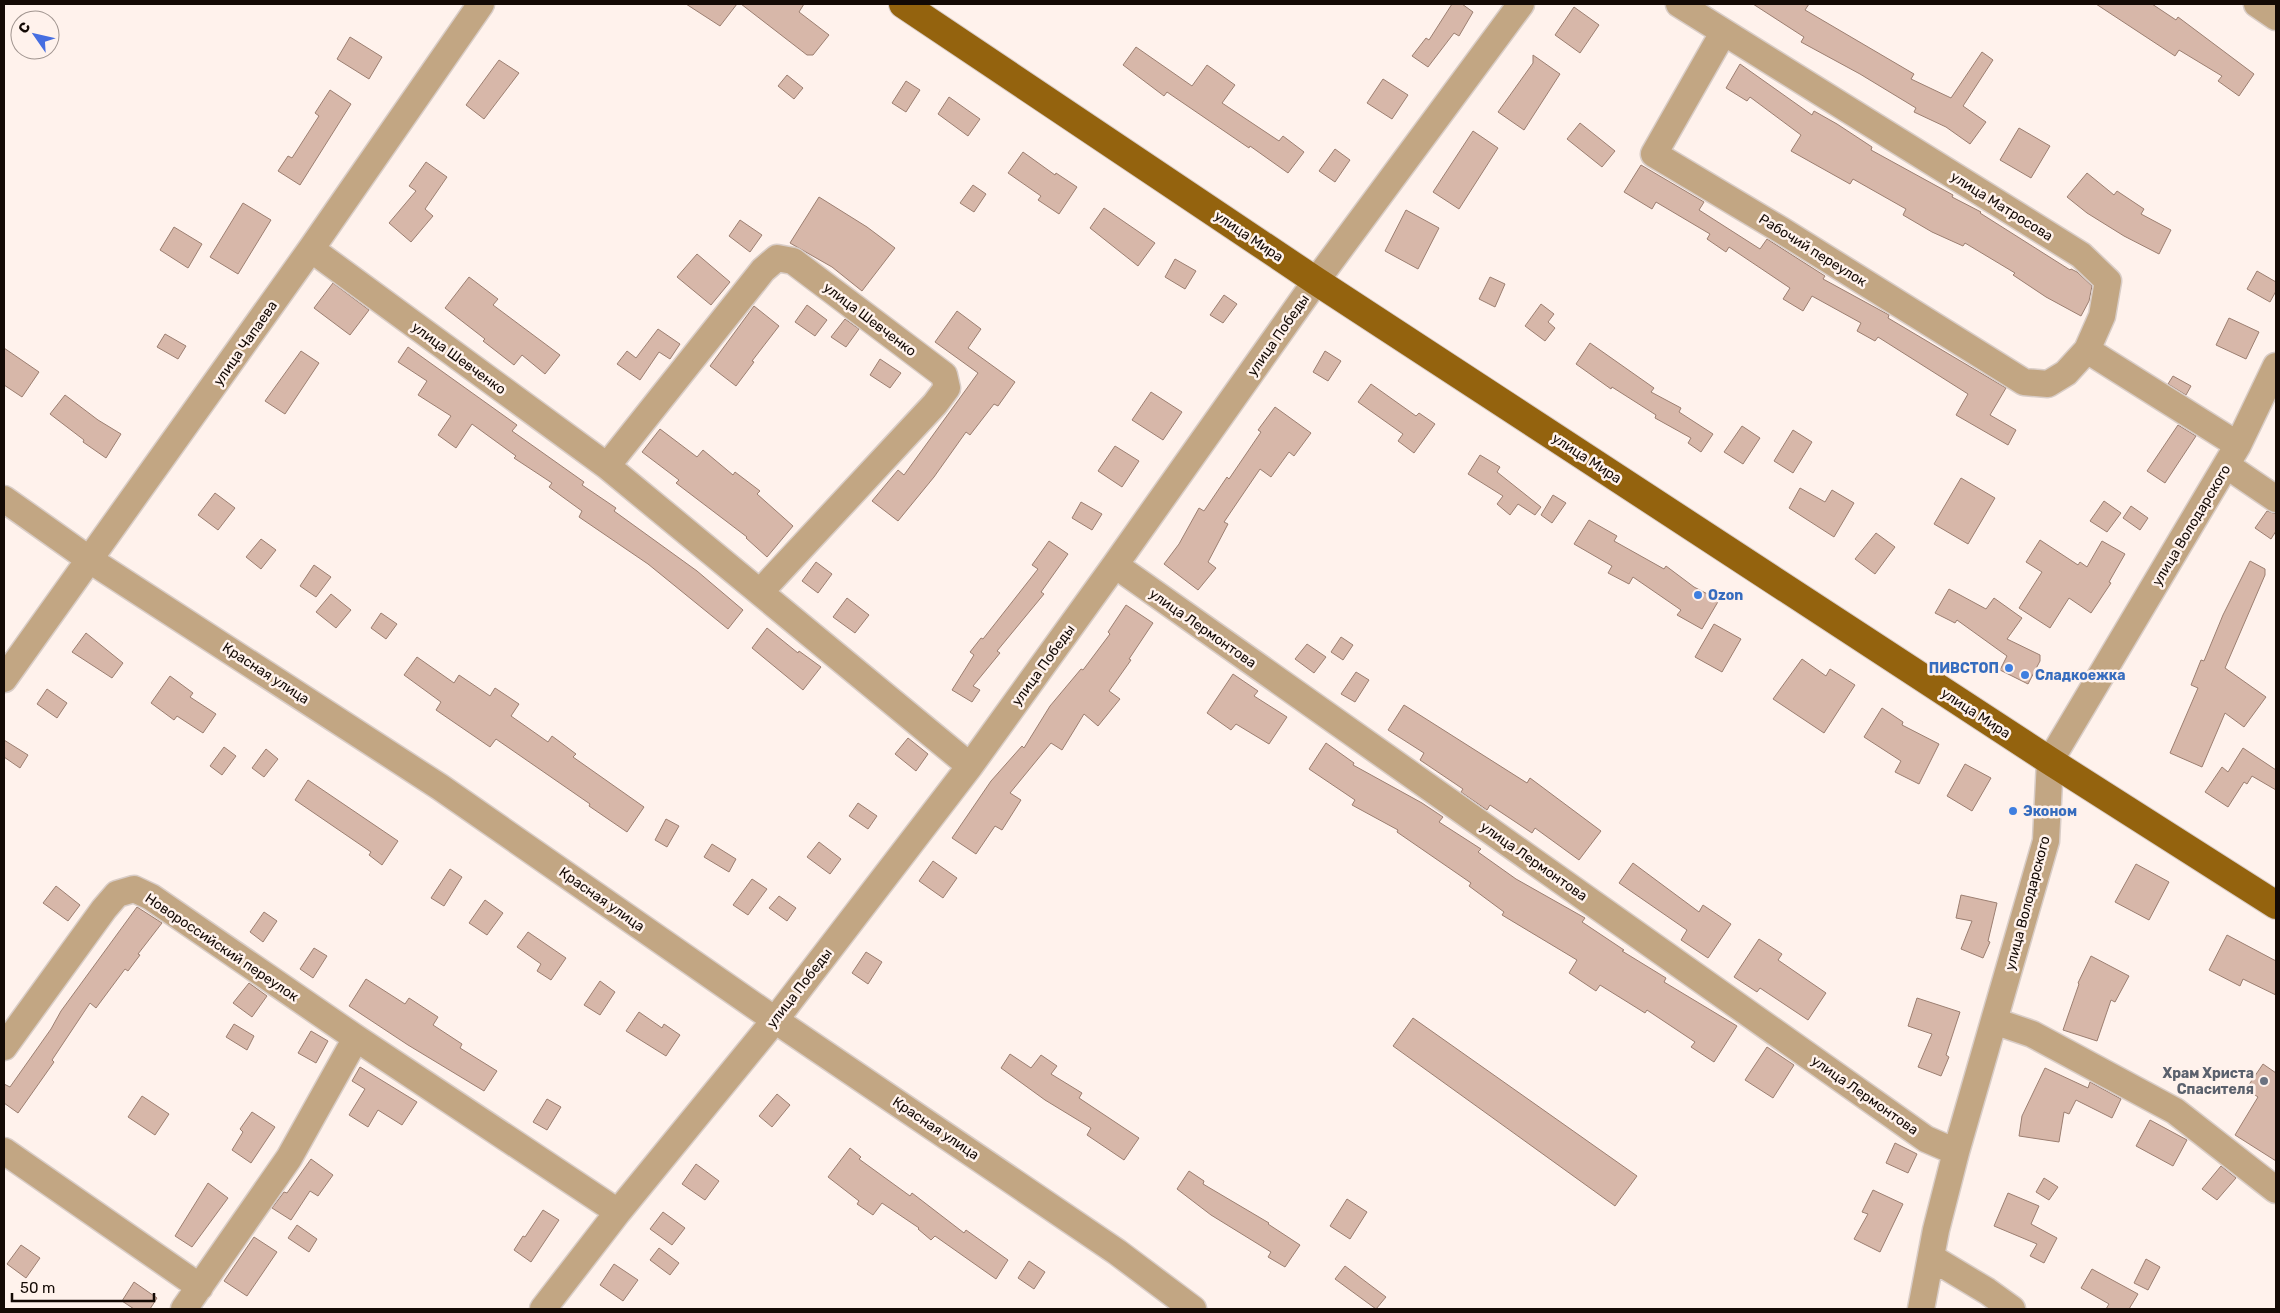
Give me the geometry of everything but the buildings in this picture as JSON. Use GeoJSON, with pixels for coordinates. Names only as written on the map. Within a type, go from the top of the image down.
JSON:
{"type":"FeatureCollection","features":[{"type":"Feature","properties":{"kind":"main road","name":"улица Мира"},"geometry":{"type":"LineString","coordinates":[[903,4],[1316,281],[2050,761],[2276,905]]}},
{"type":"Feature","properties":{"kind":"street","name":"улица Чапаева"},"geometry":{"type":"LineString","coordinates":[[4,679],[311,249],[481,4]]}},
{"type":"Feature","properties":{"kind":"street","name":"улица Победы"},"geometry":{"type":"LineString","coordinates":[[543,1309],[618,1212],[775,1020],[970,766],[1316,281],[1522,4]]}},
{"type":"Feature","properties":{"kind":"street","name":"улица Матросова"},"geometry":{"type":"LineString","coordinates":[[1679,4],[2080,255],[2108,281],[2102,316],[2087,350]]}},
{"type":"Feature","properties":{"kind":"street"},"geometry":{"type":"LineString","coordinates":[[2258,4],[2276,17]]}},
{"type":"Feature","properties":{"kind":"street","name":"Рабочий переулок"},"geometry":{"type":"LineString","coordinates":[[1723,33],[1654,154],[1781,230],[2024,382],[2048,384],[2066,373],[2087,350]]}},
{"type":"Feature","properties":{"kind":"street","name":"улица Шевченко"},"geometry":{"type":"LineString","coordinates":[[311,249],[607,466],[761,591],[970,766]]}},
{"type":"Feature","properties":{"kind":"street","name":"улица Шевченко"},"geometry":{"type":"LineString","coordinates":[[607,466],[763,270],[777,258],[792,261],[944,375],[947,388],[935,404],[761,591]]}},
{"type":"Feature","properties":{"kind":"street"},"geometry":{"type":"LineString","coordinates":[[2087,350],[2232,455],[2276,499]]}},
{"type":"Feature","properties":{"kind":"street","name":"улица Володарского"},"geometry":{"type":"LineString","coordinates":[[1921,1309],[1936,1230],[1956,1152],[2046,841],[2050,761],[2232,455],[2276,366]]}},
{"type":"Feature","properties":{"kind":"street","name":"Красная улица"},"geometry":{"type":"LineString","coordinates":[[4,499],[90,560],[440,787],[775,1020],[1117,1252],[1193,1309]]}},
{"type":"Feature","properties":{"kind":"street","name":"улица Лермонтова"},"geometry":{"type":"LineString","coordinates":[[1115,565],[1926,1139],[1956,1152]]}},
{"type":"Feature","properties":{"kind":"street","name":"Новороссийский переулок"},"geometry":{"type":"LineString","coordinates":[[4,1047],[104,909],[117,894],[134,889],[151,897],[356,1038],[618,1212]]}},
{"type":"Feature","properties":{"kind":"street"},"geometry":{"type":"LineString","coordinates":[[1994,1021],[2040,1038],[2175,1111],[2276,1190]]}},
{"type":"Feature","properties":{"kind":"street"},"geometry":{"type":"LineString","coordinates":[[184,1309],[289,1158],[356,1038]]}},
{"type":"Feature","properties":{"kind":"street"},"geometry":{"type":"LineString","coordinates":[[4,1151],[200,1288]]}},
{"type":"Feature","properties":{"kind":"street"},"geometry":{"type":"LineString","coordinates":[[1932,1258],[1987,1291],[2012,1309]]}},
{"type":"Feature","properties":{"kind":"place","name":"Ozon"},"geometry":{"type":"Point","coordinates":[1698,595]}},
{"type":"Feature","properties":{"kind":"place","name":"ПИВСТОП"},"geometry":{"type":"Point","coordinates":[2009,668]}},
{"type":"Feature","properties":{"kind":"place","name":"Сладкоежка"},"geometry":{"type":"Point","coordinates":[2025,675]}},
{"type":"Feature","properties":{"kind":"place","name":"Эконом"},"geometry":{"type":"Point","coordinates":[2013,811]}},
{"type":"Feature","properties":{"kind":"place","name":"Храм Христа Спасителя"},"geometry":{"type":"Point","coordinates":[2264,1081]}}]}
